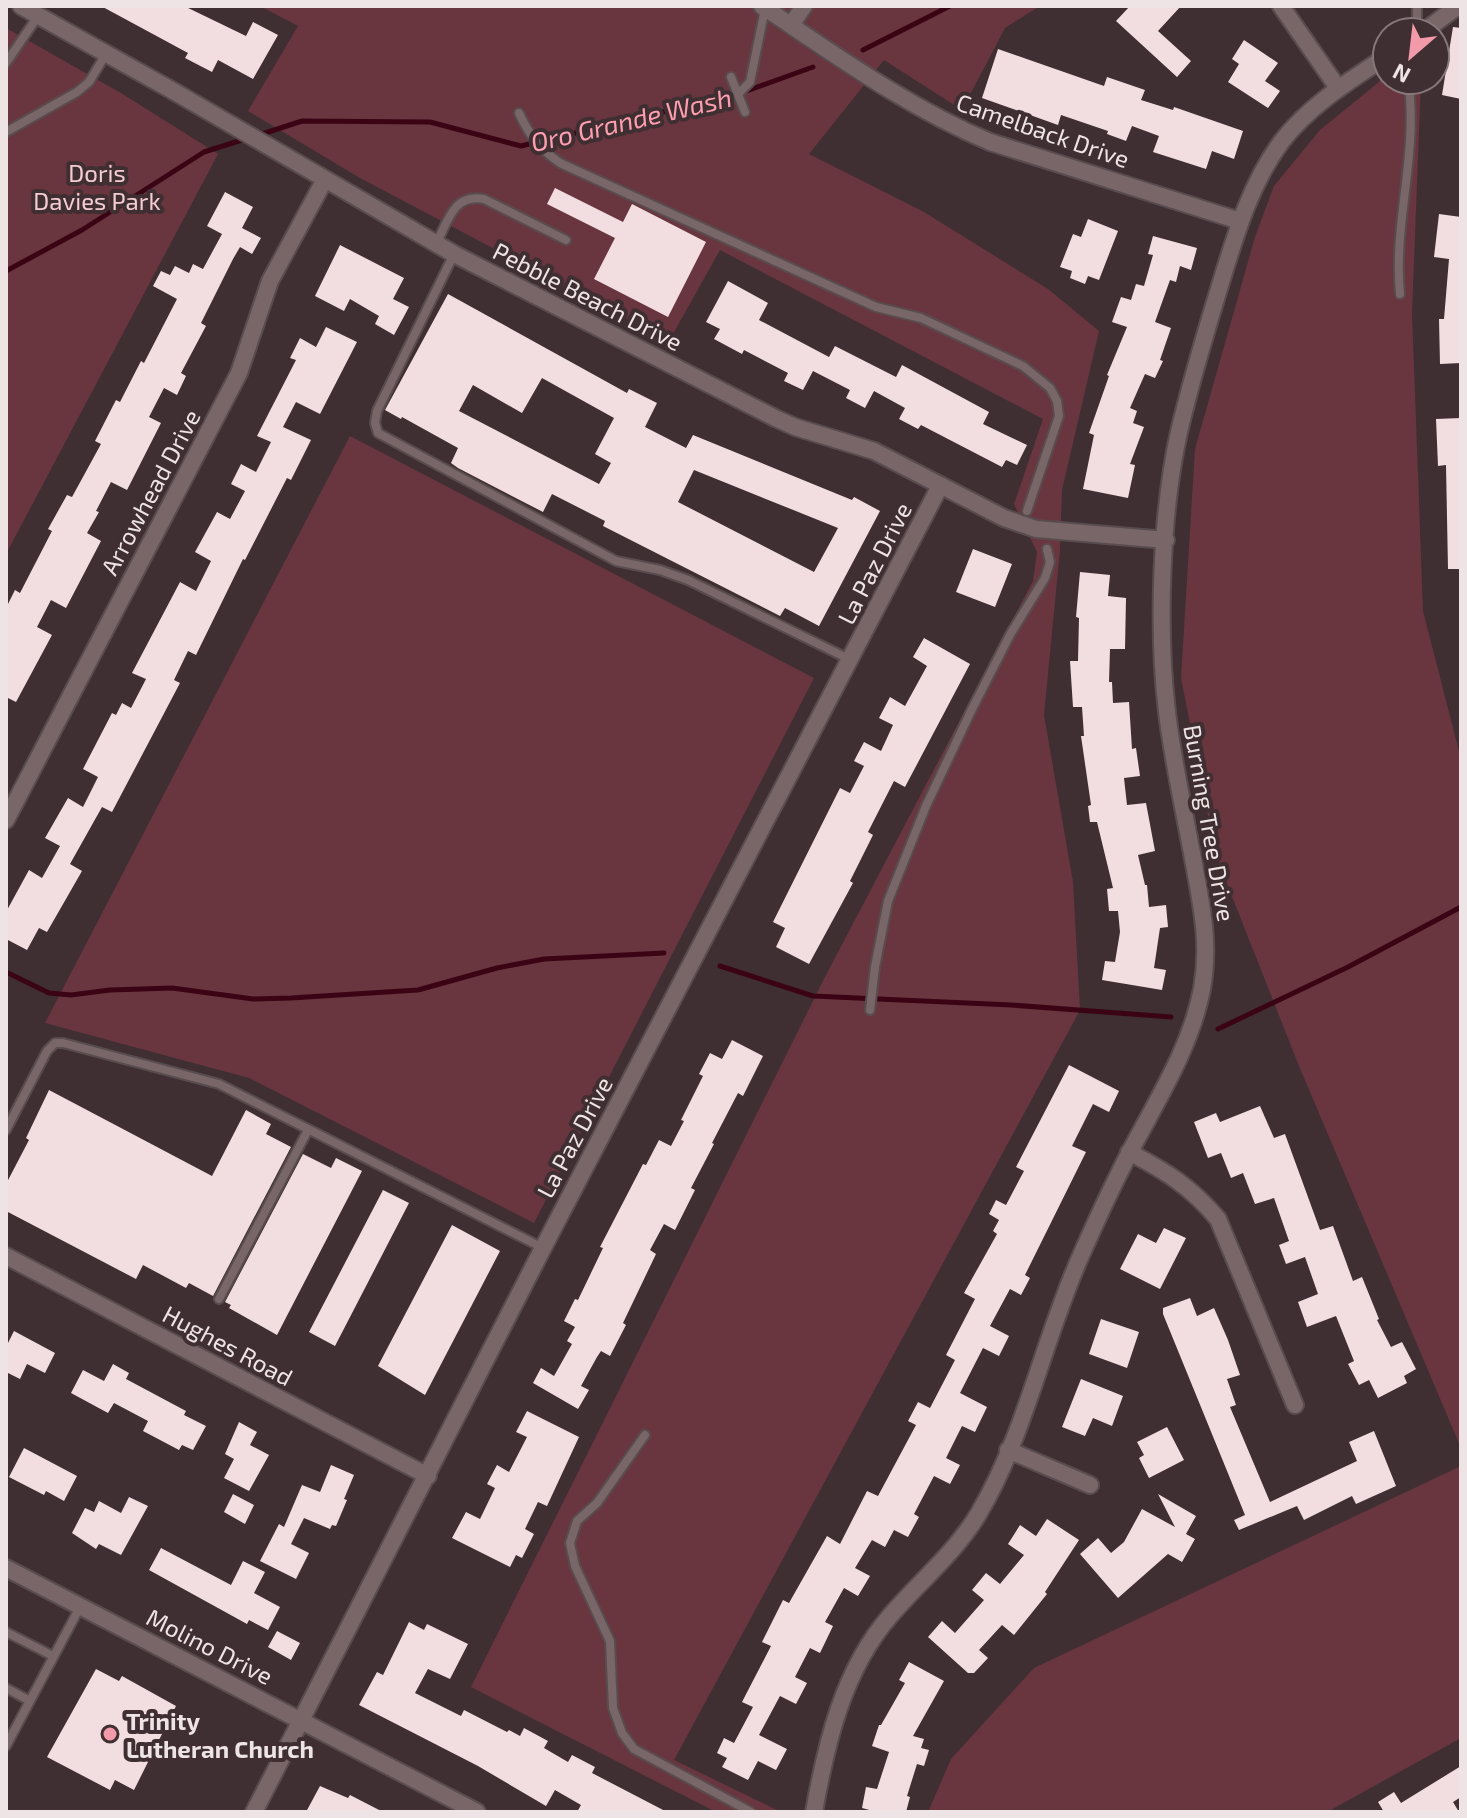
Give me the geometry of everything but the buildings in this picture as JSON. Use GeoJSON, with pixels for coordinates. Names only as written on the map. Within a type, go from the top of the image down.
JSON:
{"type":"FeatureCollection","features":[{"type":"Feature","properties":{"kind":"street","name":"Pebble Beach Drive"},"geometry":{"type":"LineString","coordinates":[[21,6],[454,254],[775,418],[874,451],[1004,518],[1036,529],[1166,540]]}},
{"type":"Feature","properties":{"kind":"street"},"geometry":{"type":"LineString","coordinates":[[791,25],[804,6]]}},
{"type":"Feature","properties":{"kind":"street"},"geometry":{"type":"LineString","coordinates":[[1281,6],[1338,88]]}},
{"type":"Feature","properties":{"kind":"street"},"geometry":{"type":"LineString","coordinates":[[1438,16],[1458,6]]}},
{"type":"Feature","properties":{"kind":"street","name":"Camelback Drive"},"geometry":{"type":"LineString","coordinates":[[764,7],[884,88],[954,127],[990,142],[1240,221]]}},
{"type":"Feature","properties":{"kind":"street","name":"Burning Tree Drive"},"geometry":{"type":"LineString","coordinates":[[814,1812],[823,1756],[835,1717],[865,1653],[886,1620],[959,1541],[977,1516],[1008,1450],[1080,1256],[1129,1152],[1174,1070],[1190,1031],[1201,991],[1206,932],[1163,675],[1166,540],[1171,478],[1179,432],[1240,221],[1260,177],[1281,143],[1301,120],[1338,88],[1371,66]]}},
{"type":"Feature","properties":{"kind":"street","name":"Arrowhead Drive"},"geometry":{"type":"LineString","coordinates":[[6,820],[239,373],[270,281],[324,181]]}},
{"type":"Feature","properties":{"kind":"street","name":"La Paz Drive"},"geometry":{"type":"LineString","coordinates":[[254,1812],[543,1248],[940,486]]}},
{"type":"Feature","properties":{"kind":"street"},"geometry":{"type":"LineString","coordinates":[[1129,1152],[1174,1176],[1198,1195],[1218,1219],[1295,1405]]}},
{"type":"Feature","properties":{"kind":"street","name":"Hughes Road"},"geometry":{"type":"LineString","coordinates":[[6,1256],[428,1476]]}},
{"type":"Feature","properties":{"kind":"street"},"geometry":{"type":"LineString","coordinates":[[1008,1450],[1090,1485]]}},
{"type":"Feature","properties":{"kind":"street","name":"Molino Drive"},"geometry":{"type":"LineString","coordinates":[[6,1568],[477,1812]]}},
{"type":"Feature","properties":{"kind":"lane"},"geometry":{"type":"LineString","coordinates":[[738,94],[750,82],[764,7]]}},
{"type":"Feature","properties":{"kind":"lane"},"geometry":{"type":"LineString","coordinates":[[6,63],[38,16]]}},
{"type":"Feature","properties":{"kind":"lane"},"geometry":{"type":"LineString","coordinates":[[6,132],[77,92],[89,82],[106,54]]}},
{"type":"Feature","properties":{"kind":"lane"},"geometry":{"type":"LineString","coordinates":[[731,77],[745,112]]}},
{"type":"Feature","properties":{"kind":"lane"},"geometry":{"type":"LineString","coordinates":[[1400,294],[1398,246],[1411,143],[1409,96]]}},
{"type":"Feature","properties":{"kind":"lane"},"geometry":{"type":"LineString","coordinates":[[519,113],[529,135],[544,152],[560,163],[876,307],[921,318],[1023,366],[1039,377],[1057,401],[1059,416],[1027,511]]}},
{"type":"Feature","properties":{"kind":"lane"},"geometry":{"type":"LineString","coordinates":[[436,244],[458,203],[473,197],[484,199],[566,240]]}},
{"type":"Feature","properties":{"kind":"lane"},"geometry":{"type":"LineString","coordinates":[[454,254],[377,411],[375,423],[378,433],[616,561],[660,570],[688,580],[851,660]]}},
{"type":"Feature","properties":{"kind":"lane"},"geometry":{"type":"LineString","coordinates":[[870,1010],[888,901],[926,806],[972,709],[1011,633],[1045,578],[1050,562],[1047,549]]}},
{"type":"Feature","properties":{"kind":"lane"},"geometry":{"type":"LineString","coordinates":[[6,1130],[47,1051],[55,1043],[63,1043],[219,1084],[543,1248]]}},
{"type":"Feature","properties":{"kind":"lane"},"geometry":{"type":"LineString","coordinates":[[219,1299],[308,1130]]}},
{"type":"Feature","properties":{"kind":"lane"},"geometry":{"type":"LineString","coordinates":[[645,1435],[597,1503],[577,1521],[570,1543],[575,1566],[610,1641],[613,1708],[622,1733],[634,1749],[751,1812]]}},
{"type":"Feature","properties":{"kind":"lane"},"geometry":{"type":"LineString","coordinates":[[6,1746],[80,1606]]}},
{"type":"Feature","properties":{"kind":"lane"},"geometry":{"type":"LineString","coordinates":[[6,1632],[53,1656]]}},
{"type":"Feature","properties":{"kind":"lane"},"geometry":{"type":"LineString","coordinates":[[6,1688],[30,1701]]}},
{"type":"Feature","properties":{"kind":"green space"},"geometry":{"type":"Polygon","coordinates":[[[260,6],[1040,6],[1005,28],[962,110],[884,60],[809,154],[924,212],[1048,289],[1099,331],[1062,490],[1060,550],[1044,715],[1073,882],[1080,1010],[674,1760],[781,1812],[716,1812],[471,1687],[826,975],[1033,581],[1037,552],[1014,504],[1043,419],[720,250],[669,341],[360,178],[248,111],[298,26],[260,6]]]}},
{"type":"Feature","properties":{"kind":"green space","name":"Doris Davies Park"},"geometry":{"type":"Polygon","coordinates":[[[6,28],[121,93],[218,154],[6,554],[6,28]]]}},
{"type":"Feature","properties":{"kind":"green space"},"geometry":{"type":"Polygon","coordinates":[[[1371,89],[1371,96],[1420,96],[1412,313],[1423,611],[1461,759],[1461,1448],[1299,1066],[1216,856],[1181,678],[1195,449],[1255,237],[1274,186],[1320,130],[1371,89]]]}},
{"type":"Feature","properties":{"kind":"green space"},"geometry":{"type":"Polygon","coordinates":[[[350,436],[814,678],[534,1223],[249,1078],[45,1023],[350,436]]]}},
{"type":"Feature","properties":{"kind":"green space"},"geometry":{"type":"Polygon","coordinates":[[[1461,1466],[1461,1738],[1327,1812],[928,1812],[951,1759],[1034,1668],[1461,1466]]]}},
{"type":"Feature","properties":{"kind":"waterway","name":"Oro Grande Wash"},"geometry":{"type":"LineString","coordinates":[[863,50],[950,6]]}},
{"type":"Feature","properties":{"kind":"waterway","name":"Oro Grande Wash"},"geometry":{"type":"LineString","coordinates":[[259,135],[302,121],[430,122],[521,146],[738,94],[813,67]]}},
{"type":"Feature","properties":{"kind":"waterway","name":"Oro Grande Wash"},"geometry":{"type":"LineString","coordinates":[[6,271],[82,230],[204,152],[245,139]]}},
{"type":"Feature","properties":{"kind":"waterway"},"geometry":{"type":"LineString","coordinates":[[1218,1029],[1348,967],[1461,907]]}},
{"type":"Feature","properties":{"kind":"waterway"},"geometry":{"type":"LineString","coordinates":[[6,972],[49,993],[71,995],[172,988],[253,999],[291,998],[418,990],[497,968],[544,959],[664,953]]}},
{"type":"Feature","properties":{"kind":"waterway"},"geometry":{"type":"LineString","coordinates":[[720,966],[813,996],[1011,1005],[1171,1017]]}},
{"type":"Feature","properties":{"kind":"place","name":"Trinity Lutheran Church"},"geometry":{"type":"Point","coordinates":[110,1734]}}]}
